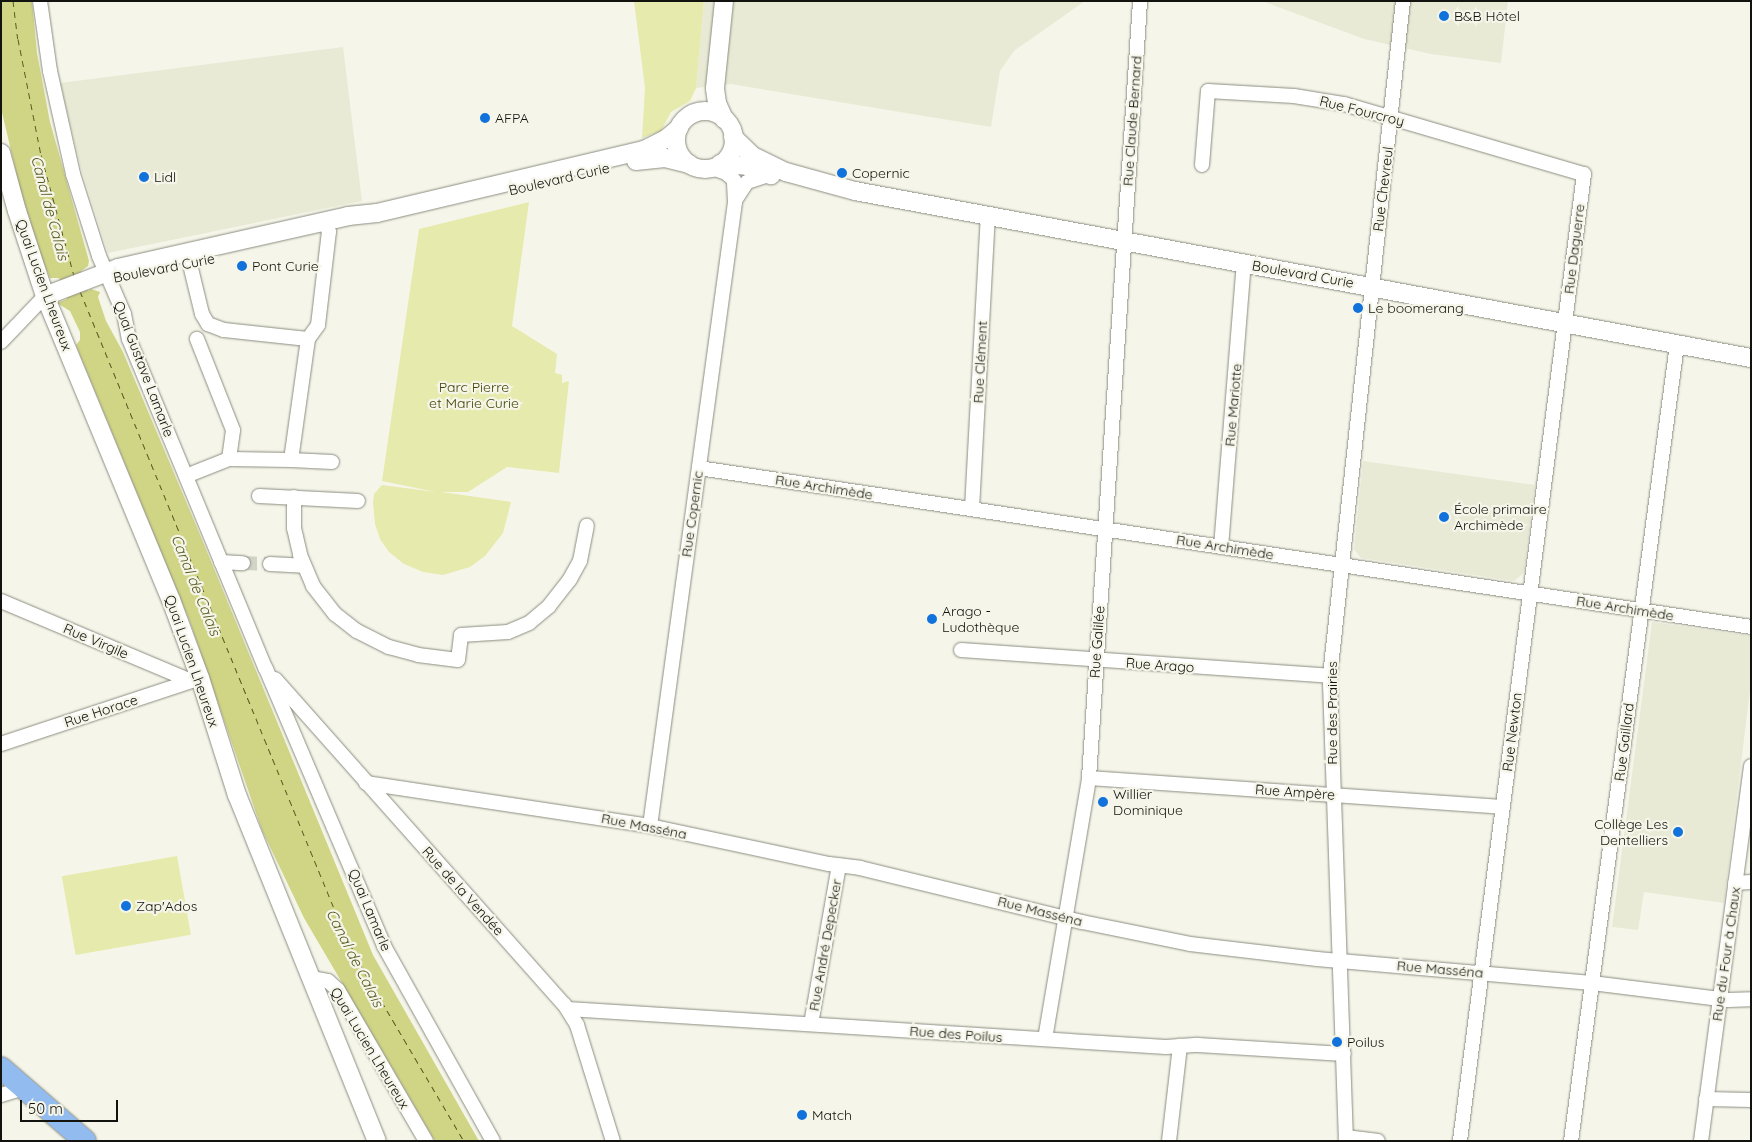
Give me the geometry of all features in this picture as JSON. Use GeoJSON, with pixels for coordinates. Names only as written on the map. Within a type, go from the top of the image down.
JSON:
{"type":"FeatureCollection","features":[{"type":"Feature","properties":{"kind":"main road"},"geometry":{"type":"LineString","coordinates":[[1,1068],[85,1141]]}},
{"type":"Feature","properties":{"kind":"street","name":"Quai Gustave Lamarle"},"geometry":{"type":"LineString","coordinates":[[40,1],[50,71],[66,149],[82,206],[107,276],[124,314],[129,339],[266,669]]}},
{"type":"Feature","properties":{"kind":"street"},"geometry":{"type":"LineString","coordinates":[[713,1],[704,88],[700,101],[676,138],[677,148],[682,157],[689,164],[699,168],[716,166],[731,152],[733,137],[730,127],[717,104],[715,88],[724,1]]}},
{"type":"Feature","properties":{"kind":"street","name":"Rue Claude Bernard"},"geometry":{"type":"LineString","coordinates":[[1123,241],[1140,1]]}},
{"type":"Feature","properties":{"kind":"street","name":"Rue Chevreul"},"geometry":{"type":"LineString","coordinates":[[1371,287],[1403,1]]}},
{"type":"Feature","properties":{"kind":"street","name":"Rue Fourcroy"},"geometry":{"type":"LineString","coordinates":[[1202,165],[1208,91],[1314,99],[1391,117],[1584,174]]}},
{"type":"Feature","properties":{"kind":"street"},"geometry":{"type":"LineString","coordinates":[[685,122],[709,112],[724,119]]}},
{"type":"Feature","properties":{"kind":"street","name":"Boulevard Curie"},"geometry":{"type":"LineString","coordinates":[[327,227],[384,211],[644,150],[666,139],[685,122]]}},
{"type":"Feature","properties":{"kind":"street","name":"Boulevard Curie"},"geometry":{"type":"LineString","coordinates":[[733,137],[753,156],[786,172],[855,191]]}},
{"type":"Feature","properties":{"kind":"street","name":"Quai Lucien Lheureux"},"geometry":{"type":"LineString","coordinates":[[1,153],[17,211],[45,296],[171,600],[196,680],[238,795],[311,978],[328,981],[338,990],[426,1141]]}},
{"type":"Feature","properties":{"kind":"street","name":"Boulevard Curie"},"geometry":{"type":"LineString","coordinates":[[45,296],[89,280],[646,159],[665,158],[689,164]]}},
{"type":"Feature","properties":{"kind":"street","name":"Boulevard Curie"},"geometry":{"type":"LineString","coordinates":[[716,166],[747,166],[769,175],[804,184],[855,191],[1751,358]]}},
{"type":"Feature","properties":{"kind":"street","name":"Rue Copernic"},"geometry":{"type":"LineString","coordinates":[[650,826],[735,202],[734,180],[716,166]]}},
{"type":"Feature","properties":{"kind":"street","name":"Rue Daguerre"},"geometry":{"type":"LineString","coordinates":[[1564,323],[1584,174]]}},
{"type":"Feature","properties":{"kind":"street","name":"Rue Copernic"},"geometry":{"type":"LineString","coordinates":[[735,202],[747,182],[769,175]]}},
{"type":"Feature","properties":{"kind":"street","name":"Rue Clément"},"geometry":{"type":"LineString","coordinates":[[972,509],[988,216]]}},
{"type":"Feature","properties":{"kind":"street"},"geometry":{"type":"LineString","coordinates":[[291,460],[308,340],[318,325],[327,227]]}},
{"type":"Feature","properties":{"kind":"street","name":"Rue Galilée"},"geometry":{"type":"LineString","coordinates":[[1045,1039],[1089,778],[1123,241]]}},
{"type":"Feature","properties":{"kind":"street"},"geometry":{"type":"LineString","coordinates":[[188,258],[203,318],[212,327],[308,340]]}},
{"type":"Feature","properties":{"kind":"street","name":"Rue Mariotte"},"geometry":{"type":"LineString","coordinates":[[1221,547],[1244,264]]}},
{"type":"Feature","properties":{"kind":"street","name":"Rue des Prairies"},"geometry":{"type":"LineString","coordinates":[[1346,1139],[1330,676],[1371,287]]}},
{"type":"Feature","properties":{"kind":"street"},"geometry":{"type":"LineString","coordinates":[[1,342],[45,296]]}},
{"type":"Feature","properties":{"kind":"street","name":"Rue Newton"},"geometry":{"type":"LineString","coordinates":[[1460,1141],[1564,323]]}},
{"type":"Feature","properties":{"kind":"street"},"geometry":{"type":"LineString","coordinates":[[197,339],[232,425],[229,459]]}},
{"type":"Feature","properties":{"kind":"street","name":"Rue Gaillard"},"geometry":{"type":"LineString","coordinates":[[1571,1141],[1677,344]]}},
{"type":"Feature","properties":{"kind":"street"},"geometry":{"type":"LineString","coordinates":[[186,476],[229,459],[332,462]]}},
{"type":"Feature","properties":{"kind":"street","name":"Rue Archimède"},"geometry":{"type":"LineString","coordinates":[[698,468],[1751,627]]}},
{"type":"Feature","properties":{"kind":"street"},"geometry":{"type":"LineString","coordinates":[[259,496],[358,501]]}},
{"type":"Feature","properties":{"kind":"street"},"geometry":{"type":"LineString","coordinates":[[294,497],[295,536],[304,566],[324,602],[341,620],[357,631],[398,650],[418,655],[458,660],[461,635],[508,632],[530,623],[549,606],[570,579],[580,561],[587,526]]}},
{"type":"Feature","properties":{"kind":"street"},"geometry":{"type":"LineString","coordinates":[[221,562],[244,563]]}},
{"type":"Feature","properties":{"kind":"street"},"geometry":{"type":"LineString","coordinates":[[270,564],[304,566]]}},
{"type":"Feature","properties":{"kind":"street","name":"Rue Virgile"},"geometry":{"type":"LineString","coordinates":[[1,601],[196,680]]}},
{"type":"Feature","properties":{"kind":"street","name":"Rue Arago"},"geometry":{"type":"LineString","coordinates":[[961,650],[1330,676]]}},
{"type":"Feature","properties":{"kind":"street","name":"Rue de la Vendée"},"geometry":{"type":"LineString","coordinates":[[266,669],[568,1009],[582,1039],[613,1141]]}},
{"type":"Feature","properties":{"kind":"street","name":"Quai Lamarle"},"geometry":{"type":"LineString","coordinates":[[266,669],[384,946],[493,1141]]}},
{"type":"Feature","properties":{"kind":"street","name":"Rue Horace"},"geometry":{"type":"LineString","coordinates":[[1,744],[196,680]]}},
{"type":"Feature","properties":{"kind":"street","name":"Rue du Four à Chaux"},"geometry":{"type":"LineString","coordinates":[[1701,1141],[1751,766]]}},
{"type":"Feature","properties":{"kind":"street","name":"Rue Ampère"},"geometry":{"type":"LineString","coordinates":[[1089,778],[1502,807]]}},
{"type":"Feature","properties":{"kind":"street","name":"Rue Masséna"},"geometry":{"type":"LineString","coordinates":[[366,783],[650,826],[860,868],[1082,922],[1190,944],[1592,983],[1720,999],[1751,999]]}},
{"type":"Feature","properties":{"kind":"street","name":"Rue André Depecker"},"geometry":{"type":"LineString","coordinates":[[811,1024],[839,865]]}},
{"type":"Feature","properties":{"kind":"street"},"geometry":{"type":"LineString","coordinates":[[1735,883],[1751,882]]}},
{"type":"Feature","properties":{"kind":"street"},"geometry":{"type":"LineString","coordinates":[[311,978],[378,1141]]}},
{"type":"Feature","properties":{"kind":"street","name":"Rue des Poilus"},"geometry":{"type":"LineString","coordinates":[[568,1009],[1045,1039],[1180,1046],[1198,1045],[1344,1054]]}},
{"type":"Feature","properties":{"kind":"street"},"geometry":{"type":"LineString","coordinates":[[1169,1141],[1180,1046]]}},
{"type":"Feature","properties":{"kind":"street"},"geometry":{"type":"LineString","coordinates":[[1,1096],[24,1088]]}},
{"type":"Feature","properties":{"kind":"street"},"geometry":{"type":"LineString","coordinates":[[1706,1099],[1751,1100]]}},
{"type":"Feature","properties":{"kind":"street"},"geometry":{"type":"LineString","coordinates":[[1346,1139],[1378,1141]]}},
{"type":"Feature","properties":{"kind":"shaded area"},"geometry":{"type":"Polygon","coordinates":[[[704,1],[1085,1],[1014,51],[1000,71],[991,127],[731,84],[696,88],[704,1]]]}},
{"type":"Feature","properties":{"kind":"shaded area"},"geometry":{"type":"Polygon","coordinates":[[[1262,1],[1508,1],[1501,63],[1431,54],[1364,39],[1262,1]]]}},
{"type":"Feature","properties":{"kind":"shaded area"},"geometry":{"type":"Polygon","coordinates":[[[343,47],[362,201],[108,253],[81,168],[60,83],[343,47]]]}},
{"type":"Feature","properties":{"kind":"shaded area","name":"École primaire Archimède"},"geometry":{"type":"Polygon","coordinates":[[[1363,461],[1535,485],[1524,573],[1514,581],[1361,558],[1354,549],[1363,461]]]}},
{"type":"Feature","properties":{"kind":"shaded area","name":"Collège Les Dentelliers"},"geometry":{"type":"Polygon","coordinates":[[[1652,622],[1751,636],[1751,682],[1724,903],[1644,892],[1638,930],[1612,927],[1652,622]]]}},
{"type":"Feature","properties":{"kind":"green space"},"geometry":{"type":"Polygon","coordinates":[[[634,1],[704,1],[696,88],[690,101],[671,112],[661,131],[642,138],[645,88],[634,1]]]}},
{"type":"Feature","properties":{"kind":"green space","name":"Parc Pierre et Marie Curie"},"geometry":{"type":"Polygon","coordinates":[[[529,202],[512,326],[557,354],[555,373],[562,375],[562,383],[569,381],[559,473],[507,467],[468,492],[441,492],[511,502],[503,533],[485,556],[470,567],[443,575],[423,572],[404,564],[389,552],[380,539],[375,524],[373,502],[374,494],[382,485],[436,492],[382,481],[419,229],[529,202]]]}},
{"type":"Feature","properties":{"kind":"green space","name":"Zap'Ados"},"geometry":{"type":"Polygon","coordinates":[[[177,856],[191,935],[76,955],[62,876],[177,856]]]}},
{"type":"Feature","properties":{"kind":"water","name":"Canal de Calais"},"geometry":{"type":"Polygon","coordinates":[[[1,1],[32,1],[37,53],[50,122],[89,261],[88,266],[81,271],[88,291],[91,289],[100,292],[98,297],[106,321],[123,352],[201,537],[373,955],[479,1141],[435,1141],[304,918],[262,830],[190,622],[76,345],[80,340],[80,332],[70,311],[57,303],[67,299],[59,278],[50,278],[42,259],[20,189],[1,108],[1,1]]]}},
{"type":"Feature","properties":{"kind":"ferry route"},"geometry":{"type":"LineString","coordinates":[[13,1],[18,39],[41,155],[74,276]]}},
{"type":"Feature","properties":{"kind":"ferry route"},"geometry":{"type":"LineString","coordinates":[[80,291],[336,913],[359,963],[464,1141]]}},
{"type":"Feature","properties":{"kind":"tunnel"},"geometry":{"type":"LineString","coordinates":[[243,563],[270,564]]}},
{"type":"Feature","properties":{"kind":"place","name":"B&B Hôtel"},"geometry":{"type":"Point","coordinates":[1444,16]}},
{"type":"Feature","properties":{"kind":"place","name":"AFPA"},"geometry":{"type":"Point","coordinates":[485,118]}},
{"type":"Feature","properties":{"kind":"place","name":"Copernic"},"geometry":{"type":"Point","coordinates":[842,173]}},
{"type":"Feature","properties":{"kind":"place","name":"Lidl"},"geometry":{"type":"Point","coordinates":[144,177]}},
{"type":"Feature","properties":{"kind":"place","name":"Pont Curie"},"geometry":{"type":"Point","coordinates":[242,266]}},
{"type":"Feature","properties":{"kind":"place","name":"Le boomerang"},"geometry":{"type":"Point","coordinates":[1358,308]}},
{"type":"Feature","properties":{"kind":"place","name":"École primaire Archimède"},"geometry":{"type":"Point","coordinates":[1444,517]}},
{"type":"Feature","properties":{"kind":"place","name":"Arago - Ludothèque"},"geometry":{"type":"Point","coordinates":[932,619]}},
{"type":"Feature","properties":{"kind":"place","name":"Willier Dominique"},"geometry":{"type":"Point","coordinates":[1103,802]}},
{"type":"Feature","properties":{"kind":"place","name":"Collège Les Dentelliers"},"geometry":{"type":"Point","coordinates":[1678,832]}},
{"type":"Feature","properties":{"kind":"place","name":"Zap'Ados"},"geometry":{"type":"Point","coordinates":[126,906]}},
{"type":"Feature","properties":{"kind":"place","name":"Poilus"},"geometry":{"type":"Point","coordinates":[1337,1042]}},
{"type":"Feature","properties":{"kind":"place","name":"Match"},"geometry":{"type":"Point","coordinates":[802,1115]}}]}
